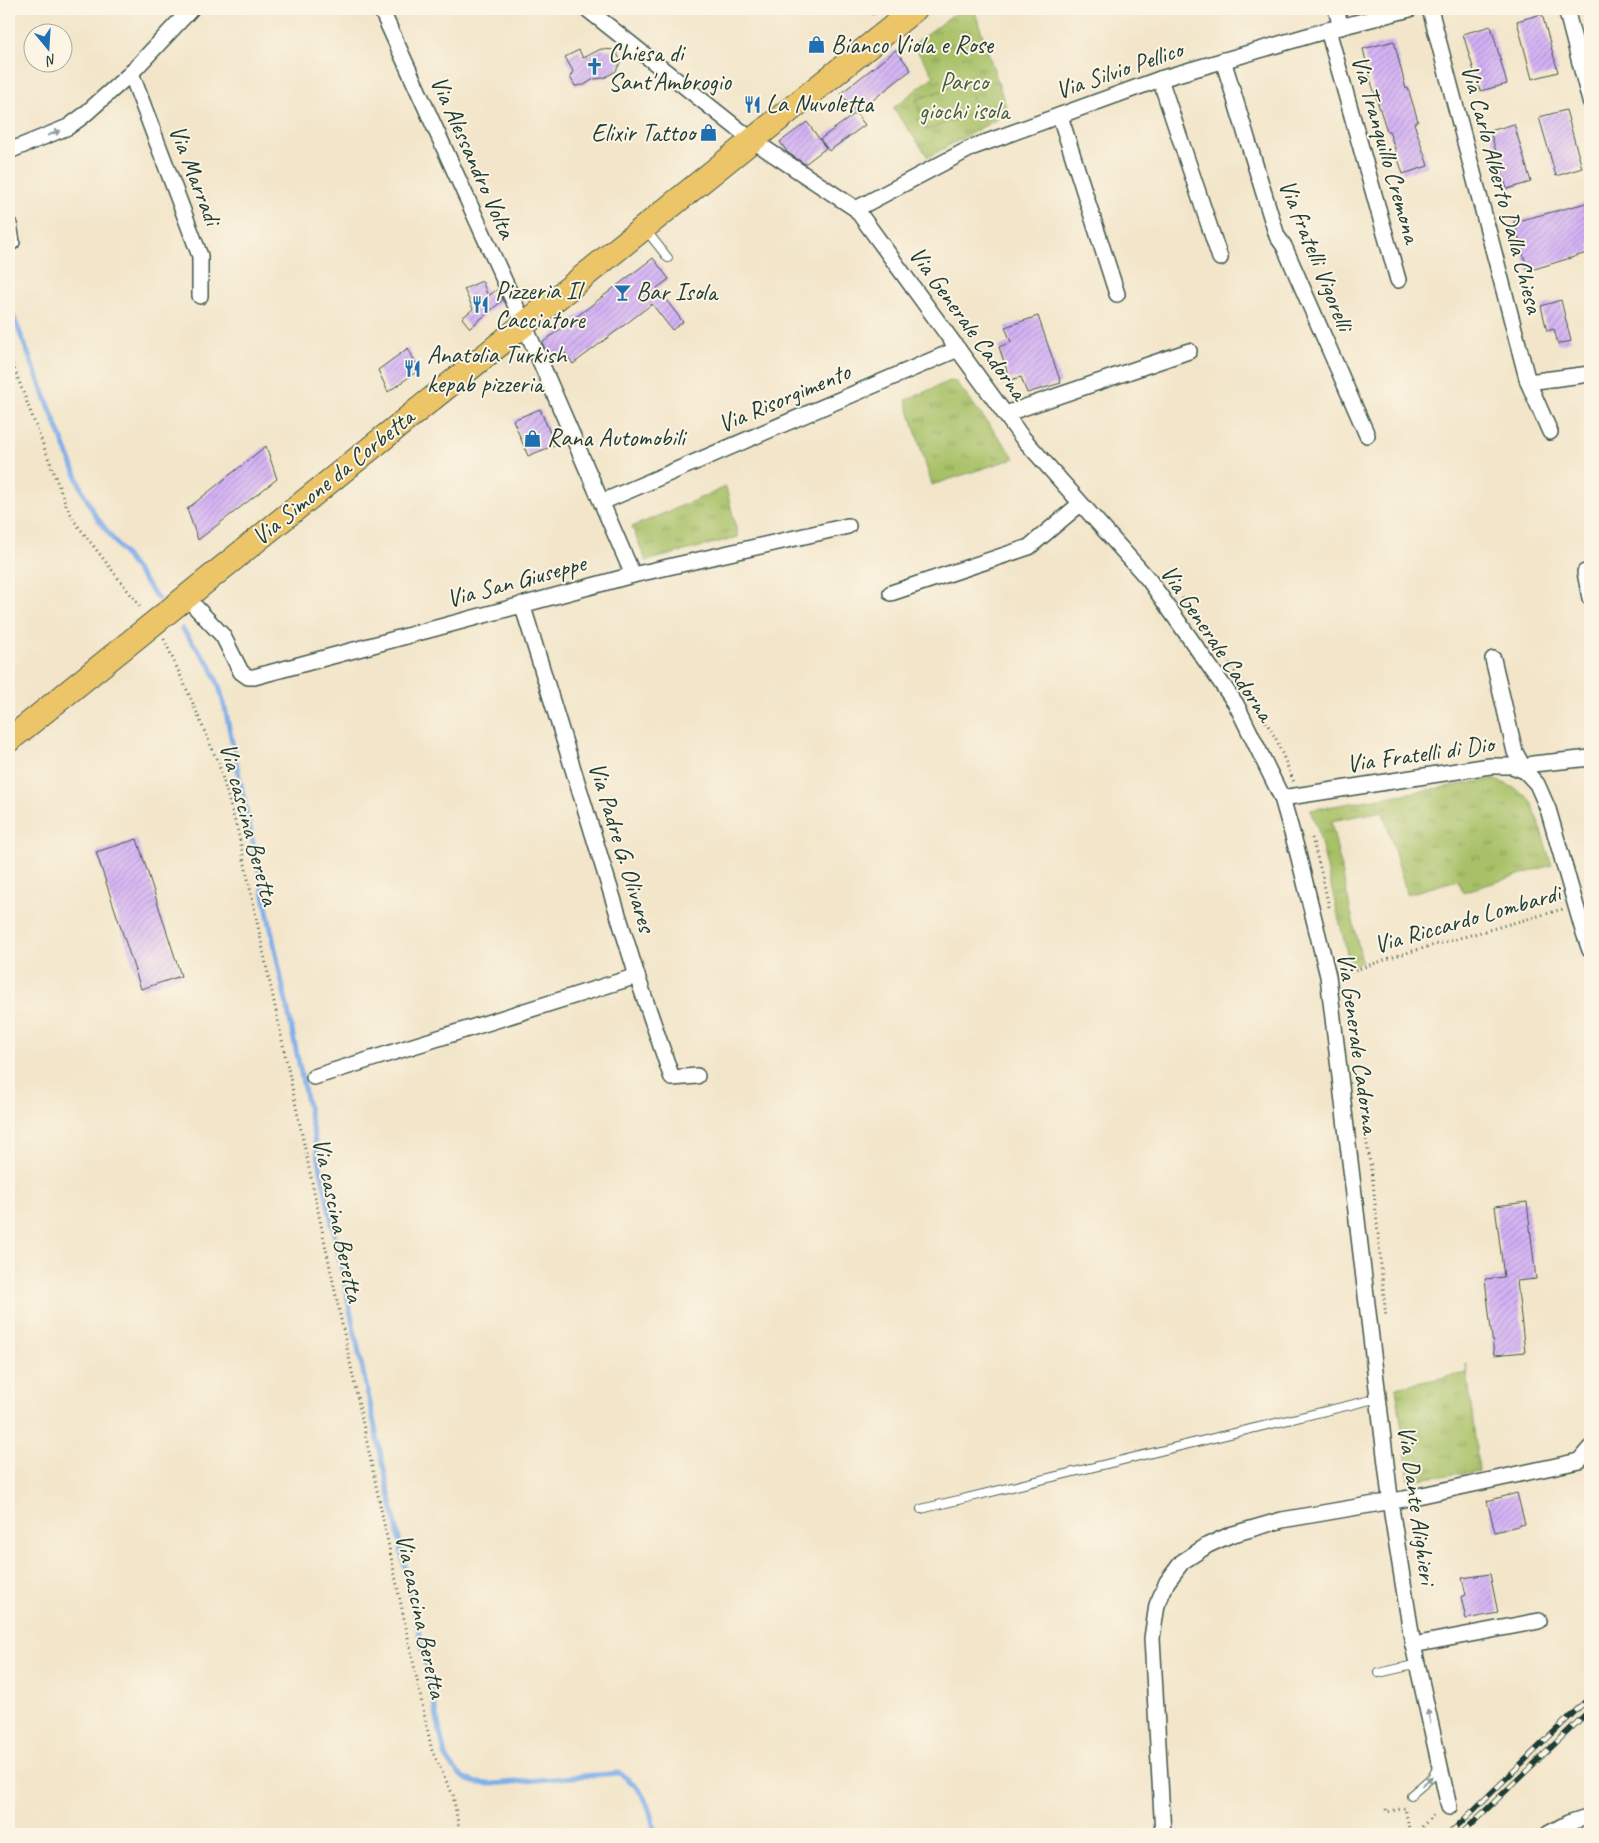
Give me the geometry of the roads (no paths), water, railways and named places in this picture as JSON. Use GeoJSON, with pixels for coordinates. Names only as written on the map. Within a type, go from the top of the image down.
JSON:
{"type":"FeatureCollection","features":[{"type":"Feature","properties":{"kind":"main road","name":"Via Simone da Corbetta"},"geometry":{"type":"LineString","coordinates":[[9,740],[185,596],[916,9]]}},
{"type":"Feature","properties":{"kind":"street"},"geometry":{"type":"LineString","coordinates":[[9,151],[68,127],[84,116],[131,73],[191,9]]}},
{"type":"Feature","properties":{"kind":"street","name":"Via Alessandro Volta"},"geometry":{"type":"LineString","coordinates":[[381,9],[524,324]]}},
{"type":"Feature","properties":{"kind":"street","name":"Via Generale Cadorna"},"geometry":{"type":"LineString","coordinates":[[587,9],[752,140],[856,209],[1021,436],[1149,580],[1236,704],[1282,798],[1328,976],[1375,1372]]}},
{"type":"Feature","properties":{"kind":"street","name":"Via Tranquillo Cremona"},"geometry":{"type":"LineString","coordinates":[[1336,9],[1335,29],[1398,280]]}},
{"type":"Feature","properties":{"kind":"street","name":"Via Silvio Pellico"},"geometry":{"type":"LineString","coordinates":[[856,209],[973,147],[1160,80],[1223,60],[1410,9]]}},
{"type":"Feature","properties":{"kind":"street","name":"Via Carlo Alberto Dalla Chiesa"},"geometry":{"type":"LineString","coordinates":[[1430,9],[1528,382],[1550,432]]}},
{"type":"Feature","properties":{"kind":"street"},"geometry":{"type":"LineString","coordinates":[[1566,9],[1590,101]]}},
{"type":"Feature","properties":{"kind":"street","name":"Via fratelli Vigorelli"},"geometry":{"type":"LineString","coordinates":[[1223,60],[1277,236],[1284,246],[1366,435]]}},
{"type":"Feature","properties":{"kind":"street","name":"Via Marradi"},"geometry":{"type":"LineString","coordinates":[[131,73],[200,256],[200,296]]}},
{"type":"Feature","properties":{"kind":"street"},"geometry":{"type":"LineString","coordinates":[[1160,80],[1220,258]]}},
{"type":"Feature","properties":{"kind":"street"},"geometry":{"type":"LineString","coordinates":[[1060,116],[1117,294]]}},
{"type":"Feature","properties":{"kind":"street"},"geometry":{"type":"LineString","coordinates":[[9,224],[12,242]]}},
{"type":"Feature","properties":{"kind":"street","name":"Via San Giuseppe"},"geometry":{"type":"LineString","coordinates":[[185,596],[222,636],[242,672],[248,677],[254,677],[633,575],[524,324]]}},
{"type":"Feature","properties":{"kind":"street","name":"Via Risorgimento"},"geometry":{"type":"LineString","coordinates":[[602,502],[958,349]]}},
{"type":"Feature","properties":{"kind":"street"},"geometry":{"type":"LineString","coordinates":[[1005,414],[1189,351]]}},
{"type":"Feature","properties":{"kind":"street"},"geometry":{"type":"LineString","coordinates":[[1528,382],[1590,374]]}},
{"type":"Feature","properties":{"kind":"street"},"geometry":{"type":"LineString","coordinates":[[891,593],[1029,547],[1080,504]]}},
{"type":"Feature","properties":{"kind":"street"},"geometry":{"type":"LineString","coordinates":[[633,575],[848,526]]}},
{"type":"Feature","properties":{"kind":"street"},"geometry":{"type":"LineString","coordinates":[[1585,572],[1590,598]]}},
{"type":"Feature","properties":{"kind":"street","name":"Via Padre G. Olivares"},"geometry":{"type":"LineString","coordinates":[[522,604],[637,976],[672,1078],[697,1076]]}},
{"type":"Feature","properties":{"kind":"street"},"geometry":{"type":"LineString","coordinates":[[1493,659],[1515,752],[1524,771],[1537,784],[1548,809],[1590,950]]}},
{"type":"Feature","properties":{"kind":"street","name":"Via Fratelli di Dio"},"geometry":{"type":"LineString","coordinates":[[1282,798],[1490,766],[1512,766],[1524,771],[1533,764],[1590,758]]}},
{"type":"Feature","properties":{"kind":"street"},"geometry":{"type":"LineString","coordinates":[[314,1077],[637,976]]}},
{"type":"Feature","properties":{"kind":"street","name":"Via Dante Alighieri"},"geometry":{"type":"LineString","coordinates":[[1375,1372],[1391,1501],[1413,1645],[1449,1807]]}},
{"type":"Feature","properties":{"kind":"street"},"geometry":{"type":"LineString","coordinates":[[1163,1834],[1152,1638],[1157,1605],[1167,1582],[1182,1562],[1208,1545],[1230,1535],[1282,1520],[1391,1501],[1578,1461],[1590,1448]]}},
{"type":"Feature","properties":{"kind":"street"},"geometry":{"type":"LineString","coordinates":[[1413,1645],[1539,1621]]}},
{"type":"Feature","properties":{"kind":"street"},"geometry":{"type":"LineString","coordinates":[[1548,1834],[1568,1823],[1590,1816]]}},
{"type":"Feature","properties":{"kind":"lane"},"geometry":{"type":"LineString","coordinates":[[644,228],[668,258]]}},
{"type":"Feature","properties":{"kind":"lane"},"geometry":{"type":"LineString","coordinates":[[921,1509],[1379,1398]]}},
{"type":"Feature","properties":{"kind":"lane"},"geometry":{"type":"LineString","coordinates":[[1379,1673],[1418,1664]]}},
{"type":"Feature","properties":{"kind":"lane"},"geometry":{"type":"LineString","coordinates":[[1411,1795],[1433,1776],[1439,1764]]}},
{"type":"Feature","properties":{"kind":"waterway"},"geometry":{"type":"LineString","coordinates":[[9,305],[82,490],[95,515],[158,599]]}},
{"type":"Feature","properties":{"kind":"waterway"},"geometry":{"type":"LineString","coordinates":[[182,629],[210,665],[219,686],[225,708],[445,1755],[454,1768],[464,1777],[483,1784],[619,1773],[635,1785],[645,1799],[655,1834]]}},
{"type":"Feature","properties":{"kind":"railway"},"geometry":{"type":"LineString","coordinates":[[1449,1834],[1590,1697]]}},
{"type":"Feature","properties":{"kind":"railway"},"geometry":{"type":"LineString","coordinates":[[1461,1834],[1590,1710]]}},
{"type":"Feature","properties":{"kind":"place","name":"Bianco Viola e Rose"},"geometry":{"type":"Point","coordinates":[817,45]}},
{"type":"Feature","properties":{"kind":"place","name":"Chiesa di Sant'Ambrogio"},"geometry":{"type":"Point","coordinates":[594,67]}},
{"type":"Feature","properties":{"kind":"place","name":"La Nuvoletta"},"geometry":{"type":"Point","coordinates":[752,104]}},
{"type":"Feature","properties":{"kind":"place","name":"Elixir Tattoo"},"geometry":{"type":"Point","coordinates":[709,133]}},
{"type":"Feature","properties":{"kind":"place","name":"Bar Isola"},"geometry":{"type":"Point","coordinates":[622,292]}},
{"type":"Feature","properties":{"kind":"place","name":"Pizzeria Il Cacciatore"},"geometry":{"type":"Point","coordinates":[481,305]}},
{"type":"Feature","properties":{"kind":"place","name":"Anatolia Turkish kepab pizzeria"},"geometry":{"type":"Point","coordinates":[413,369]}},
{"type":"Feature","properties":{"kind":"place","name":"Rana Automobili"},"geometry":{"type":"Point","coordinates":[533,438]}},
{"type":"Feature","properties":{"kind":"park label","name":"Parco giochi isola"},"geometry":{"type":"Point","coordinates":[964,96]}}]}
